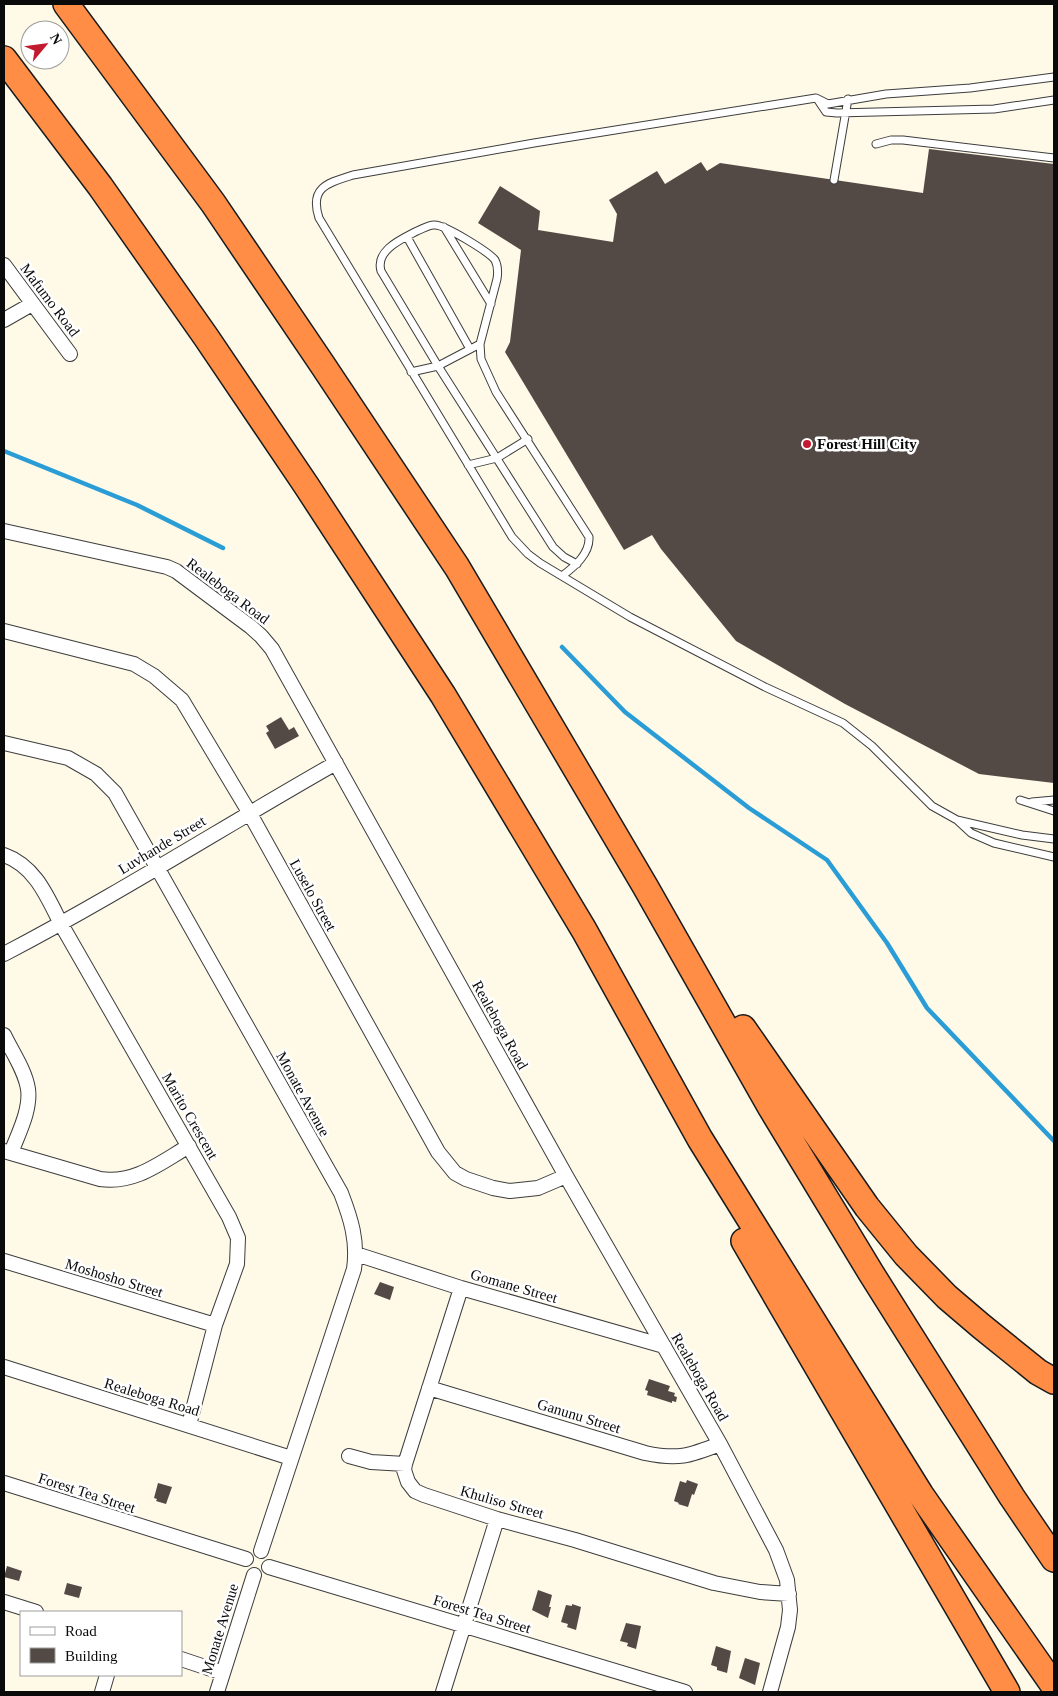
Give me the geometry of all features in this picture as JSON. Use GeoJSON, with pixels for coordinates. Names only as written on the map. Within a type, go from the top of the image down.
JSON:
{"type":"FeatureCollection","features":[{"type":"Feature","properties":{"kind":"highway"},"geometry":{"type":"LineString","coordinates":[[66,4],[213,203],[456,567],[645,886],[771,1108],[871,1273],[1012,1497],[1054,1559]]}},
{"type":"Feature","properties":{"kind":"highway"},"geometry":{"type":"LineString","coordinates":[[4,59],[100,186],[211,346],[306,485],[443,695],[584,930],[700,1140],[921,1495],[1054,1686]]}},
{"type":"Feature","properties":{"kind":"highway"},"geometry":{"type":"LineString","coordinates":[[645,886],[831,1156],[906,1255],[947,1297],[981,1326],[1038,1372],[1054,1381]]}},
{"type":"Feature","properties":{"kind":"highway"},"geometry":{"type":"LineString","coordinates":[[700,1140],[717,1189],[736,1228],[1007,1692]]}},
{"type":"Feature","properties":{"kind":"street","name":"Mafumo Road"},"geometry":{"type":"LineString","coordinates":[[4,265],[70,354]]}},
{"type":"Feature","properties":{"kind":"street"},"geometry":{"type":"LineString","coordinates":[[4,320],[32,304]]}},
{"type":"Feature","properties":{"kind":"street","name":"Realeboga Road"},"geometry":{"type":"LineString","coordinates":[[4,533],[167,567],[184,576],[251,627],[268,643],[566,1176],[720,1444],[776,1550],[787,1580],[790,1610],[788,1627],[770,1692]]}},
{"type":"Feature","properties":{"kind":"street","name":"Luselo Street"},"geometry":{"type":"LineString","coordinates":[[4,631],[134,664],[154,676],[189,708],[438,1152],[455,1173],[466,1179],[493,1188],[510,1191],[538,1188],[566,1176]]}},
{"type":"Feature","properties":{"kind":"street","name":"Monate Avenue"},"geometry":{"type":"LineString","coordinates":[[4,743],[68,758],[96,774],[115,792],[341,1193],[354,1230],[356,1254],[354,1269],[261,1551]]}},
{"type":"Feature","properties":{"kind":"street","name":"Luvhande Street"},"geometry":{"type":"LineString","coordinates":[[4,954],[60,924],[249,812],[336,763]]}},
{"type":"Feature","properties":{"kind":"street","name":"Marito Crescent"},"geometry":{"type":"LineString","coordinates":[[4,855],[24,865],[36,879],[60,924],[189,1146],[238,1238],[237,1264],[215,1325],[189,1425]]}},
{"type":"Feature","properties":{"kind":"street"},"geometry":{"type":"LineString","coordinates":[[4,1035],[24,1075],[28,1091],[27,1108],[7,1152],[100,1179],[113,1181],[125,1180],[137,1175],[189,1146]]}},
{"type":"Feature","properties":{"kind":"street","name":"Gomane Street"},"geometry":{"type":"LineString","coordinates":[[356,1254],[461,1288],[664,1346]]}},
{"type":"Feature","properties":{"kind":"street","name":"Moshosho Street"},"geometry":{"type":"LineString","coordinates":[[4,1261],[215,1325]]}},
{"type":"Feature","properties":{"kind":"street"},"geometry":{"type":"LineString","coordinates":[[348,1456],[371,1462],[405,1464],[461,1288]]}},
{"type":"Feature","properties":{"kind":"street","name":"Realeboga Road"},"geometry":{"type":"LineString","coordinates":[[4,1367],[291,1458]]}},
{"type":"Feature","properties":{"kind":"street","name":"Ganunu Street"},"geometry":{"type":"LineString","coordinates":[[429,1388],[660,1456],[672,1458],[685,1456],[720,1444]]}},
{"type":"Feature","properties":{"kind":"street","name":"Khuliso Street"},"geometry":{"type":"LineString","coordinates":[[405,1464],[406,1477],[415,1491],[424,1496],[714,1583],[760,1592],[789,1594]]}},
{"type":"Feature","properties":{"kind":"street","name":"Forest Tea Street"},"geometry":{"type":"LineString","coordinates":[[4,1483],[246,1559]]}},
{"type":"Feature","properties":{"kind":"street"},"geometry":{"type":"LineString","coordinates":[[443,1692],[497,1519]]}},
{"type":"Feature","properties":{"kind":"street"},"geometry":{"type":"LineString","coordinates":[[261,1551],[268,1557],[268,1570],[262,1575],[254,1575],[247,1569],[246,1559],[252,1552],[261,1551]]}},
{"type":"Feature","properties":{"kind":"street","name":"Forest Tea Street"},"geometry":{"type":"LineString","coordinates":[[269,1567],[685,1692]]}},
{"type":"Feature","properties":{"kind":"street","name":"Monate Avenue"},"geometry":{"type":"LineString","coordinates":[[217,1692],[254,1575]]}},
{"type":"Feature","properties":{"kind":"street"},"geometry":{"type":"LineString","coordinates":[[4,1602],[33,1611]]}},
{"type":"Feature","properties":{"kind":"street"},"geometry":{"type":"LineString","coordinates":[[182,1659],[223,1674]]}},
{"type":"Feature","properties":{"kind":"street"},"geometry":{"type":"LineString","coordinates":[[102,1692],[107,1676]]}},
{"type":"Feature","properties":{"kind":"lane"},"geometry":{"type":"LineString","coordinates":[[1054,78],[848,99],[828,104],[816,98],[524,144],[353,175],[330,182],[318,192],[314,205],[319,218],[411,372],[519,545],[540,563],[630,617],[765,687],[843,723],[872,746],[932,806],[957,820],[971,833],[994,843],[1054,857]]}},
{"type":"Feature","properties":{"kind":"lane"},"geometry":{"type":"LineString","coordinates":[[816,98],[826,112],[845,113],[994,110],[1054,100]]}},
{"type":"Feature","properties":{"kind":"lane"},"geometry":{"type":"LineString","coordinates":[[834,180],[848,99]]}},
{"type":"Feature","properties":{"kind":"lane"},"geometry":{"type":"LineString","coordinates":[[876,144],[891,140],[903,140],[1054,158]]}},
{"type":"Feature","properties":{"kind":"lane"},"geometry":{"type":"LineString","coordinates":[[562,576],[577,564],[590,541],[588,533],[496,392],[481,359],[480,344],[497,279],[498,268],[488,254],[444,227],[429,225],[407,236],[386,251],[380,265],[381,270],[438,366],[553,547],[564,557],[577,564]]}},
{"type":"Feature","properties":{"kind":"lane"},"geometry":{"type":"LineString","coordinates":[[444,227],[491,304]]}},
{"type":"Feature","properties":{"kind":"lane"},"geometry":{"type":"LineString","coordinates":[[407,236],[470,349]]}},
{"type":"Feature","properties":{"kind":"lane"},"geometry":{"type":"LineString","coordinates":[[411,372],[438,366],[480,344]]}},
{"type":"Feature","properties":{"kind":"lane"},"geometry":{"type":"LineString","coordinates":[[468,465],[497,458],[528,439]]}},
{"type":"Feature","properties":{"kind":"lane"},"geometry":{"type":"LineString","coordinates":[[856,734],[871,737]]}},
{"type":"Feature","properties":{"kind":"lane"},"geometry":{"type":"LineString","coordinates":[[1020,800],[1054,811]]}},
{"type":"Feature","properties":{"kind":"lane"},"geometry":{"type":"LineString","coordinates":[[1029,802],[1054,800]]}},
{"type":"Feature","properties":{"kind":"lane"},"geometry":{"type":"LineString","coordinates":[[957,820],[1022,835],[1054,839]]}},
{"type":"Feature","properties":{"kind":"building","name":"Forest Hill City"},"geometry":{"type":"Polygon","coordinates":[[[929,149],[1054,164],[1054,783],[979,774],[845,704],[736,641],[661,549],[652,535],[624,550],[505,352],[510,342],[521,250],[478,223],[500,186],[540,211],[538,230],[613,242],[617,214],[609,200],[657,171],[665,184],[701,162],[707,171],[720,163],[923,193],[929,149]]]}},
{"type":"Feature","properties":{"kind":"building"},"geometry":{"type":"Polygon","coordinates":[[[281,717],[289,730],[294,727],[299,736],[275,749],[266,733],[269,731],[266,726],[281,717]]]}},
{"type":"Feature","properties":{"kind":"building"},"geometry":{"type":"Polygon","coordinates":[[[380,1282],[394,1287],[390,1300],[374,1294],[380,1282]]]}},
{"type":"Feature","properties":{"kind":"building"},"geometry":{"type":"Polygon","coordinates":[[[649,1379],[670,1386],[668,1391],[675,1393],[674,1396],[677,1397],[676,1402],[672,1401],[672,1403],[647,1395],[648,1391],[645,1390],[649,1379]]]}},
{"type":"Feature","properties":{"kind":"building"},"geometry":{"type":"Polygon","coordinates":[[[687,1480],[698,1484],[694,1495],[692,1494],[688,1507],[674,1501],[680,1481],[686,1483],[687,1480]]]}},
{"type":"Feature","properties":{"kind":"building"},"geometry":{"type":"Polygon","coordinates":[[[158,1483],[172,1487],[166,1504],[156,1501],[157,1499],[154,1498],[158,1483]]]}},
{"type":"Feature","properties":{"kind":"building"},"geometry":{"type":"Polygon","coordinates":[[[7,1566],[22,1571],[19,1581],[4,1577],[7,1566]]]}},
{"type":"Feature","properties":{"kind":"building"},"geometry":{"type":"Polygon","coordinates":[[[67,1583],[82,1587],[79,1598],[64,1594],[67,1583]]]}},
{"type":"Feature","properties":{"kind":"building"},"geometry":{"type":"Polygon","coordinates":[[[538,1590],[552,1595],[548,1618],[532,1610],[538,1590]]]}},
{"type":"Feature","properties":{"kind":"building"},"geometry":{"type":"Polygon","coordinates":[[[572,1604],[581,1607],[576,1630],[567,1627],[568,1624],[561,1622],[566,1605],[572,1606],[572,1604]]]}},
{"type":"Feature","properties":{"kind":"building"},"geometry":{"type":"Polygon","coordinates":[[[626,1623],[641,1626],[636,1649],[627,1646],[628,1643],[620,1641],[626,1623]]]}},
{"type":"Feature","properties":{"kind":"building"},"geometry":{"type":"Polygon","coordinates":[[[716,1646],[731,1651],[727,1673],[717,1670],[717,1667],[711,1665],[716,1646]]]}},
{"type":"Feature","properties":{"kind":"building"},"geometry":{"type":"Polygon","coordinates":[[[745,1658],[760,1663],[755,1685],[739,1678],[745,1658]]]}},
{"type":"Feature","properties":{"kind":"waterway"},"geometry":{"type":"LineString","coordinates":[[4,451],[137,505],[223,548]]}},
{"type":"Feature","properties":{"kind":"waterway"},"geometry":{"type":"LineString","coordinates":[[562,647],[625,712],[749,808],[827,860],[887,943],[927,1008],[1054,1141]]}},
{"type":"Feature","properties":{"kind":"place","name":"Forest Hill City"},"geometry":{"type":"Point","coordinates":[807,444]}}]}
